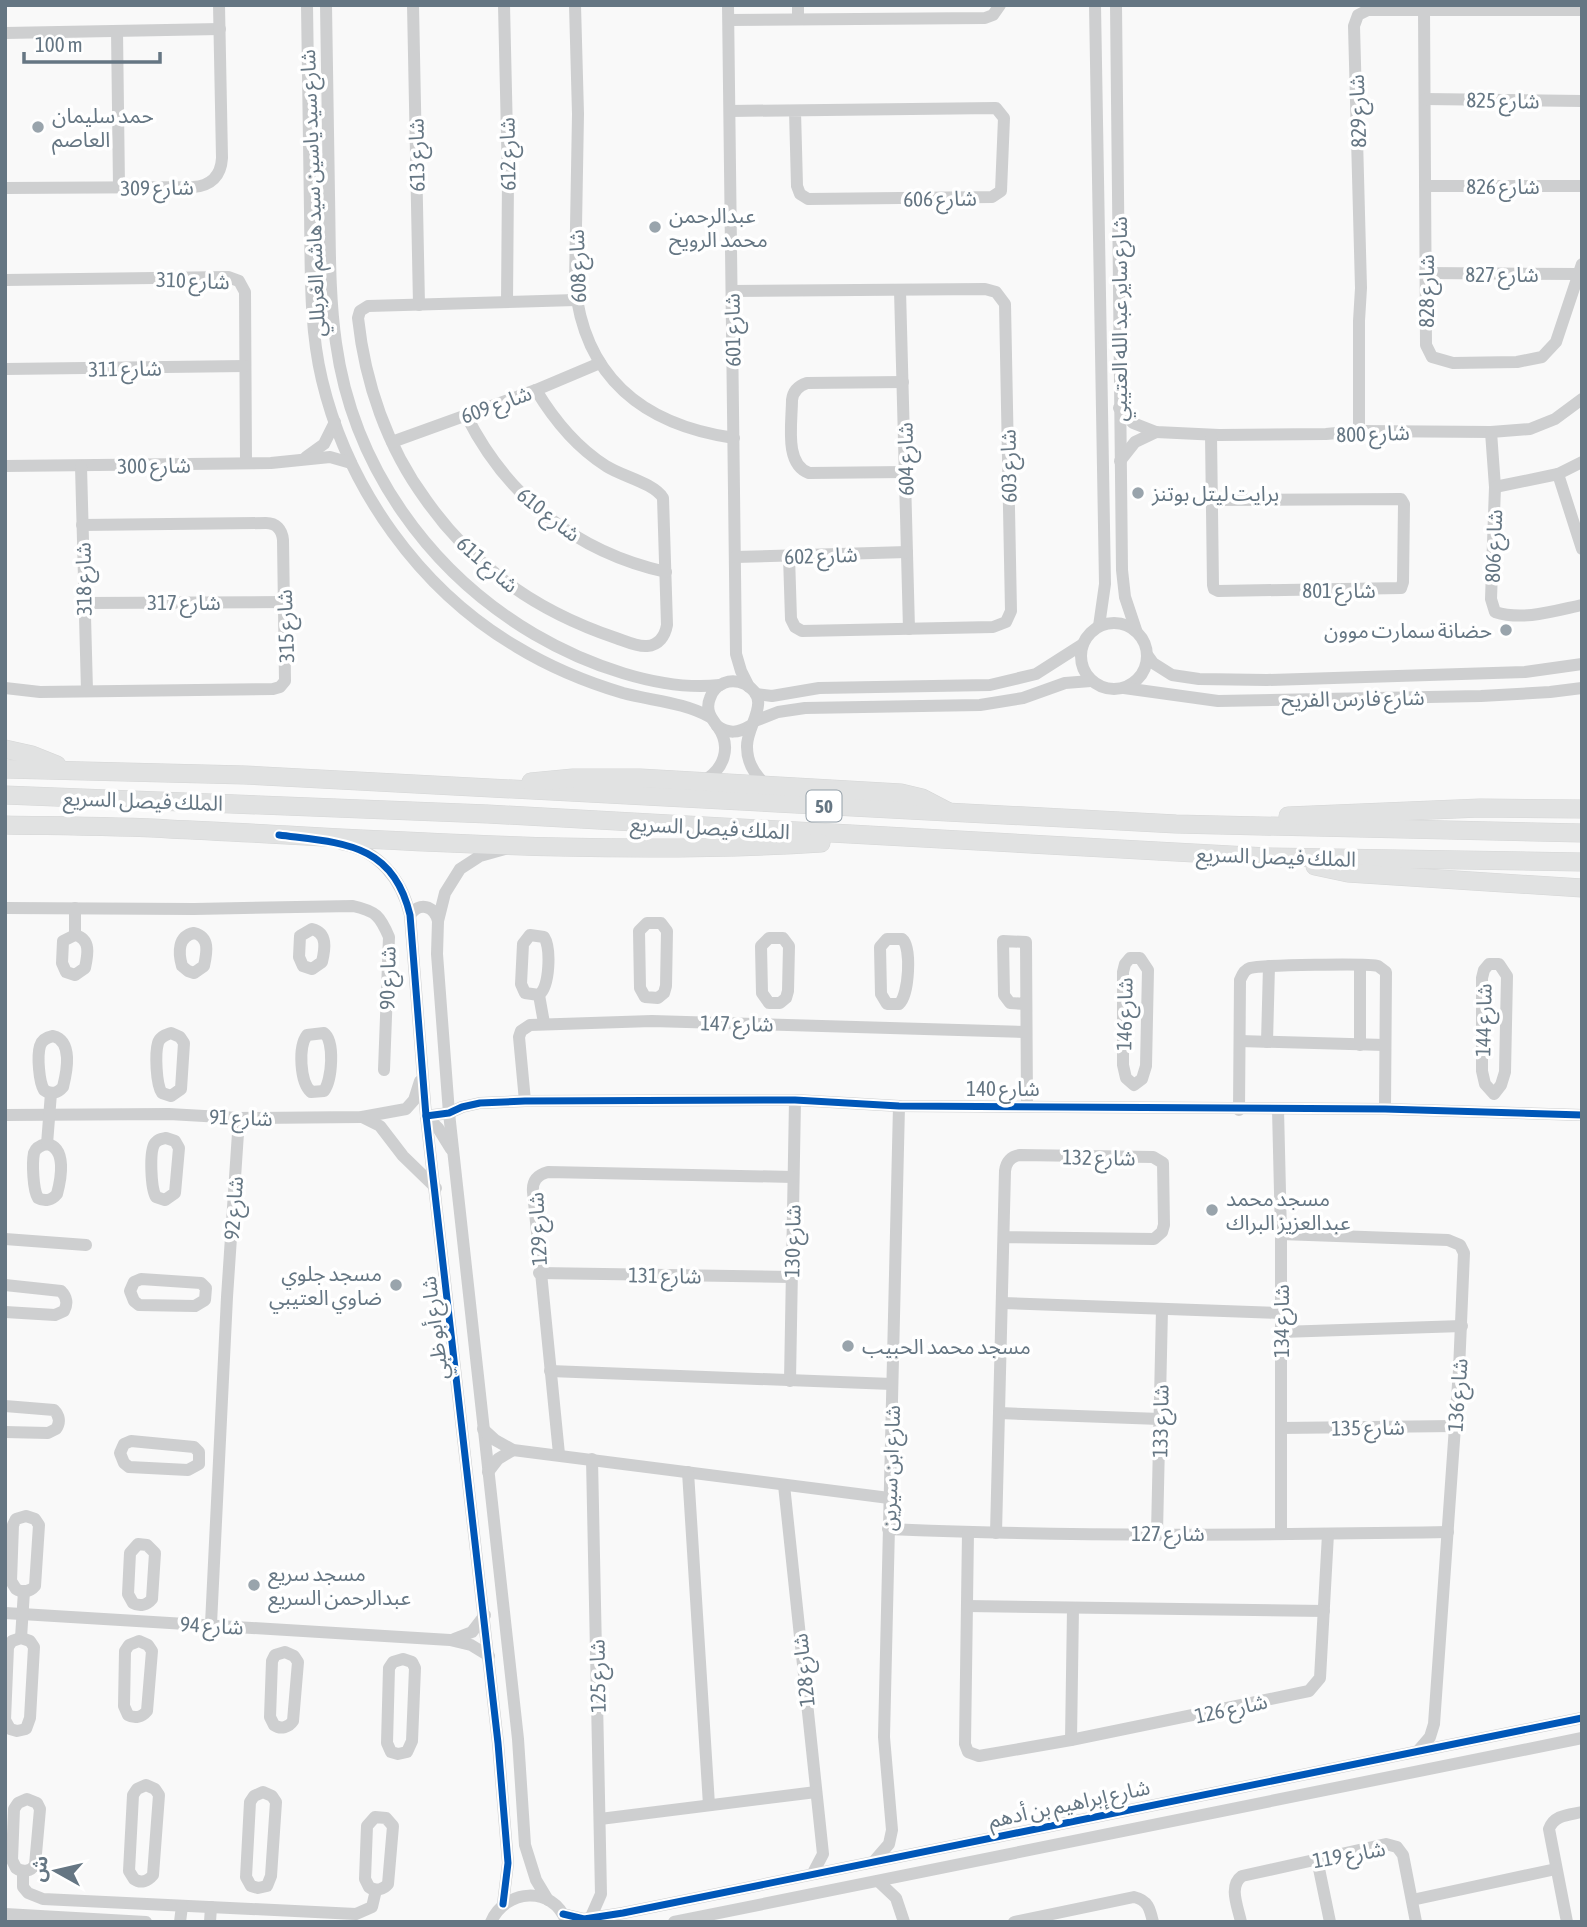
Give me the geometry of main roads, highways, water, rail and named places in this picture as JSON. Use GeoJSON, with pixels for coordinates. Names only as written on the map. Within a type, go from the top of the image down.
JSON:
{"type":"FeatureCollection","features":[{"type":"Feature","properties":{"kind":"highway"},"geometry":{"type":"LineString","coordinates":[[5,749],[32,755],[66,769]]}},
{"type":"Feature","properties":{"kind":"highway","name":"الملك فيصل السريع"},"geometry":{"type":"LineString","coordinates":[[5,769],[245,775],[1176,824],[1582,833]]}},
{"type":"Feature","properties":{"kind":"highway"},"geometry":{"type":"LineString","coordinates":[[502,789],[537,781],[573,778],[765,784],[901,793],[922,798],[949,813]]}},
{"type":"Feature","properties":{"kind":"highway","name":"الملك فيصل السريع"},"geometry":{"type":"LineString","coordinates":[[5,795],[488,814],[1267,857],[1582,862]]}},
{"type":"Feature","properties":{"kind":"highway"},"geometry":{"type":"LineString","coordinates":[[1176,824],[1347,812],[1480,808],[1582,801]]}},
{"type":"Feature","properties":{"kind":"highway"},"geometry":{"type":"LineString","coordinates":[[1480,808],[1582,809]]}},
{"type":"Feature","properties":{"kind":"highway"},"geometry":{"type":"LineString","coordinates":[[5,825],[166,829],[579,849],[757,846],[883,837]]}},
{"type":"Feature","properties":{"kind":"highway"},"geometry":{"type":"LineString","coordinates":[[1267,857],[1348,873],[1582,888]]}},
{"type":"Feature","properties":{"kind":"place","name":"حمد سليمان العاصم"},"geometry":{"type":"Point","coordinates":[38,127]}},
{"type":"Feature","properties":{"kind":"place","name":"عبدالرحمن محمد الرويح"},"geometry":{"type":"Point","coordinates":[655,227]}},
{"type":"Feature","properties":{"kind":"place","name":"برايت ليتل بوتنز"},"geometry":{"type":"Point","coordinates":[1138,493]}},
{"type":"Feature","properties":{"kind":"place","name":"حضانة سمارت موون"},"geometry":{"type":"Point","coordinates":[1506,630]}},
{"type":"Feature","properties":{"kind":"place","name":"مسجد محمد عبدالعزيز البراك"},"geometry":{"type":"Point","coordinates":[1212,1210]}},
{"type":"Feature","properties":{"kind":"place","name":"مسجد جلوي ضاوي العتيبي"},"geometry":{"type":"Point","coordinates":[396,1285]}},
{"type":"Feature","properties":{"kind":"place","name":"مسجد محمد الحبيب"},"geometry":{"type":"Point","coordinates":[848,1346]}},
{"type":"Feature","properties":{"kind":"place","name":"مسجد سريع عبدالرحمن السريع"},"geometry":{"type":"Point","coordinates":[254,1585]}}]}
